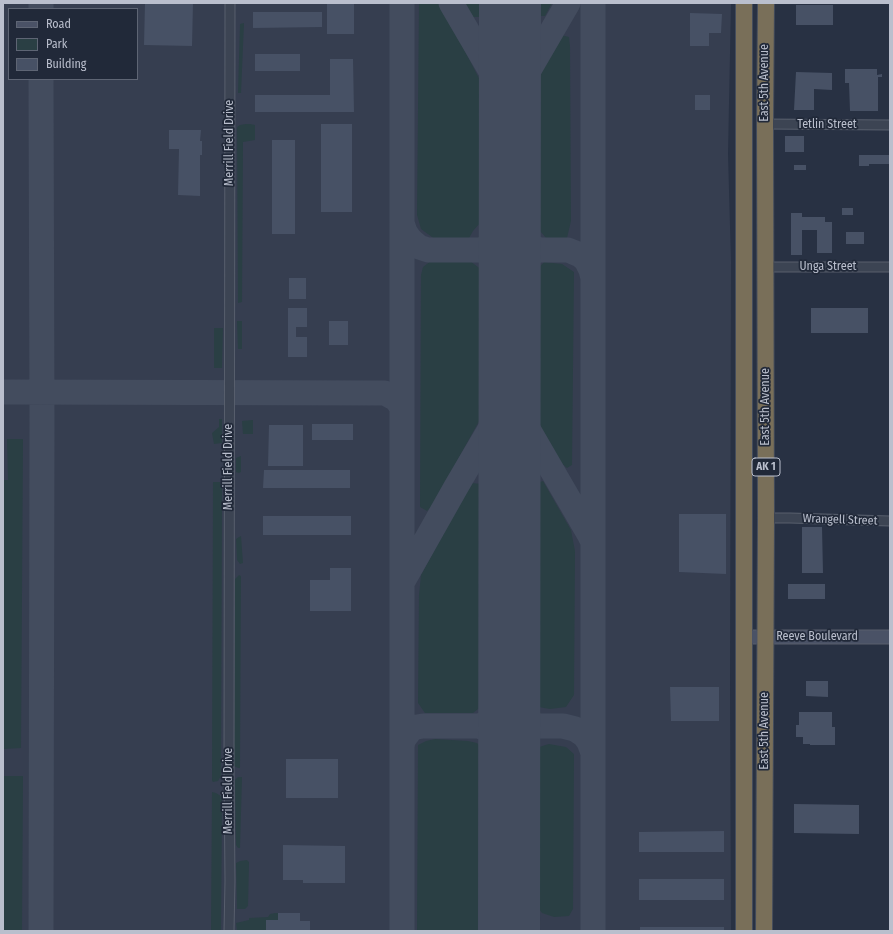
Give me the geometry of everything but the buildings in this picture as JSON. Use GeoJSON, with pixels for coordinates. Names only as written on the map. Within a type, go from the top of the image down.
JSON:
{"type":"FeatureCollection","features":[{"type":"Feature","properties":{"kind":"highway","name":"East 5th Avenue"},"geometry":{"type":"LineString","coordinates":[[744,3],[744,931]]}},
{"type":"Feature","properties":{"kind":"highway","name":"East 5th Avenue"},"geometry":{"type":"LineString","coordinates":[[764,931],[766,3]]}},
{"type":"Feature","properties":{"kind":"street","name":"Merrill Field Drive"},"geometry":{"type":"LineString","coordinates":[[229,931],[230,3]]}},
{"type":"Feature","properties":{"kind":"street","name":"Tetlin Street"},"geometry":{"type":"LineString","coordinates":[[765,124],[890,125]]}},
{"type":"Feature","properties":{"kind":"street","name":"Unga Street"},"geometry":{"type":"LineString","coordinates":[[766,267],[890,267]]}},
{"type":"Feature","properties":{"kind":"street","name":"Wrangell Street"},"geometry":{"type":"LineString","coordinates":[[766,518],[890,521]]}},
{"type":"Feature","properties":{"kind":"street","name":"Reeve Boulevard"},"geometry":{"type":"LineString","coordinates":[[745,637],[890,637]]}},
{"type":"Feature","properties":{"kind":"shaded area"},"geometry":{"type":"Polygon","coordinates":[[[3,3],[731,3],[728,154],[731,262],[731,931],[3,931],[3,3]]]}},
{"type":"Feature","properties":{"kind":"green space"},"geometry":{"type":"Polygon","coordinates":[[[419,3],[440,3],[483,86],[480,223],[468,240],[436,240],[421,229],[417,215],[419,3]]]}},
{"type":"Feature","properties":{"kind":"green space"},"geometry":{"type":"Polygon","coordinates":[[[464,3],[481,3],[481,12],[479,17],[472,17],[464,3]]]}},
{"type":"Feature","properties":{"kind":"green space"},"geometry":{"type":"Polygon","coordinates":[[[536,3],[552,3],[545,16],[536,16],[536,3]]]}},
{"type":"Feature","properties":{"kind":"green space"},"geometry":{"type":"Polygon","coordinates":[[[244,23],[241,93],[238,93],[240,24],[244,23]]]}},
{"type":"Feature","properties":{"kind":"green space"},"geometry":{"type":"Polygon","coordinates":[[[561,35],[569,37],[570,46],[571,221],[567,238],[546,238],[535,225],[536,81],[561,35]]]}},
{"type":"Feature","properties":{"kind":"green space"},"geometry":{"type":"Polygon","coordinates":[[[246,124],[255,125],[255,140],[243,142],[242,302],[238,303],[237,127],[246,124]]]}},
{"type":"Feature","properties":{"kind":"green space"},"geometry":{"type":"Polygon","coordinates":[[[432,260],[470,261],[482,270],[482,416],[432,506],[427,511],[420,507],[421,275],[423,267],[432,260]]]}},
{"type":"Feature","properties":{"kind":"green space"},"geometry":{"type":"Polygon","coordinates":[[[544,262],[562,264],[574,272],[572,465],[567,468],[560,462],[537,420],[534,411],[535,272],[544,262]]]}},
{"type":"Feature","properties":{"kind":"green space"},"geometry":{"type":"Polygon","coordinates":[[[237,321],[242,321],[242,349],[238,349],[237,321]]]}},
{"type":"Feature","properties":{"kind":"green space"},"geometry":{"type":"Polygon","coordinates":[[[214,328],[223,328],[222,368],[214,368],[214,328]]]}},
{"type":"Feature","properties":{"kind":"green space"},"geometry":{"type":"Polygon","coordinates":[[[219,419],[222,419],[222,443],[214,444],[212,433],[219,427],[219,419]]]}},
{"type":"Feature","properties":{"kind":"green space"},"geometry":{"type":"Polygon","coordinates":[[[253,420],[253,434],[243,434],[242,421],[253,420]]]}},
{"type":"Feature","properties":{"kind":"green space"},"geometry":{"type":"Polygon","coordinates":[[[7,439],[23,439],[21,748],[3,749],[3,480],[8,480],[7,439]]]}},
{"type":"Feature","properties":{"kind":"green space"},"geometry":{"type":"Polygon","coordinates":[[[241,456],[241,472],[239,473],[236,472],[236,458],[241,456]]]}},
{"type":"Feature","properties":{"kind":"green space"},"geometry":{"type":"Polygon","coordinates":[[[543,481],[571,530],[575,551],[574,695],[566,707],[550,709],[539,707],[534,699],[537,483],[543,481]]]}},
{"type":"Feature","properties":{"kind":"green space"},"geometry":{"type":"Polygon","coordinates":[[[213,482],[220,482],[222,488],[221,776],[218,781],[213,782],[212,781],[213,482]]]}},
{"type":"Feature","properties":{"kind":"green space"},"geometry":{"type":"Polygon","coordinates":[[[471,483],[482,484],[482,706],[473,713],[425,713],[418,703],[419,595],[421,575],[471,483]]]}},
{"type":"Feature","properties":{"kind":"green space"},"geometry":{"type":"Polygon","coordinates":[[[241,536],[243,563],[240,564],[237,560],[236,539],[241,536]]]}},
{"type":"Feature","properties":{"kind":"green space"},"geometry":{"type":"Polygon","coordinates":[[[239,575],[241,576],[240,768],[238,768],[234,766],[235,579],[239,575]]]}},
{"type":"Feature","properties":{"kind":"green space"},"geometry":{"type":"Polygon","coordinates":[[[435,739],[477,743],[486,752],[483,931],[417,931],[418,745],[435,739]]]}},
{"type":"Feature","properties":{"kind":"green space"},"geometry":{"type":"Polygon","coordinates":[[[549,744],[566,747],[574,754],[573,909],[569,916],[554,917],[542,913],[535,903],[533,759],[536,748],[549,744]]]}},
{"type":"Feature","properties":{"kind":"green space"},"geometry":{"type":"Polygon","coordinates":[[[3,776],[23,776],[22,931],[3,931],[3,776]]]}},
{"type":"Feature","properties":{"kind":"green space"},"geometry":{"type":"Polygon","coordinates":[[[238,777],[242,777],[240,848],[236,845],[235,780],[238,777]]]}},
{"type":"Feature","properties":{"kind":"green space"},"geometry":{"type":"Polygon","coordinates":[[[212,792],[221,796],[222,800],[221,931],[211,931],[212,792]]]}},
{"type":"Feature","properties":{"kind":"green space"},"geometry":{"type":"Polygon","coordinates":[[[247,860],[249,862],[248,906],[245,909],[237,909],[236,863],[247,860]]]}},
{"type":"Feature","properties":{"kind":"green space"},"geometry":{"type":"Polygon","coordinates":[[[278,913],[278,920],[266,921],[266,931],[237,931],[236,923],[249,920],[249,918],[268,917],[270,914],[278,913]]]}},
{"type":"Feature","properties":{"kind":"taxiway"},"geometry":{"type":"LineString","coordinates":[[41,3],[41,8]]}},
{"type":"Feature","properties":{"kind":"taxiway"},"geometry":{"type":"LineString","coordinates":[[402,3],[402,931]]}},
{"type":"Feature","properties":{"kind":"taxiway"},"geometry":{"type":"LineString","coordinates":[[451,3],[500,87],[506,102],[509,121]]}},
{"type":"Feature","properties":{"kind":"taxiway"},"geometry":{"type":"LineString","coordinates":[[510,120],[513,103],[518,89],[568,3]]}},
{"type":"Feature","properties":{"kind":"taxiway"},"geometry":{"type":"LineString","coordinates":[[593,3],[593,931]]}},
{"type":"Feature","properties":{"kind":"taxiway"},"geometry":{"type":"LineString","coordinates":[[41,80],[41,931]]}},
{"type":"Feature","properties":{"kind":"taxiway"},"geometry":{"type":"LineString","coordinates":[[509,219],[517,237],[526,245],[540,250],[568,250],[580,255],[586,260],[593,278]]}},
{"type":"Feature","properties":{"kind":"taxiway"},"geometry":{"type":"LineString","coordinates":[[402,223],[409,238],[419,247],[428,250],[481,250],[492,245],[501,237],[509,219]]}},
{"type":"Feature","properties":{"kind":"taxiway"},"geometry":{"type":"LineString","coordinates":[[509,285],[515,265],[525,255],[540,250]]}},
{"type":"Feature","properties":{"kind":"taxiway"},"geometry":{"type":"LineString","coordinates":[[403,581],[500,412],[509,380]]}},
{"type":"Feature","properties":{"kind":"taxiway"},"geometry":{"type":"LineString","coordinates":[[510,381],[517,410],[592,540]]}},
{"type":"Feature","properties":{"kind":"taxiway"},"geometry":{"type":"LineString","coordinates":[[3,392],[385,393],[396,399],[402,408]]}},
{"type":"Feature","properties":{"kind":"taxiway"},"geometry":{"type":"LineString","coordinates":[[509,691],[517,714],[524,721],[539,726],[563,726],[575,729],[584,735],[589,742],[593,753]]}},
{"type":"Feature","properties":{"kind":"taxiway"},"geometry":{"type":"LineString","coordinates":[[402,747],[403,740],[412,729],[417,727],[478,726],[489,723],[502,712],[505,707],[509,691]]}},
{"type":"Feature","properties":{"kind":"taxiway"},"geometry":{"type":"LineString","coordinates":[[478,726],[490,730],[499,736],[505,745],[509,757]]}},
{"type":"Feature","properties":{"kind":"runway"},"geometry":{"type":"LineString","coordinates":[[509,931],[510,3]]}}]}
